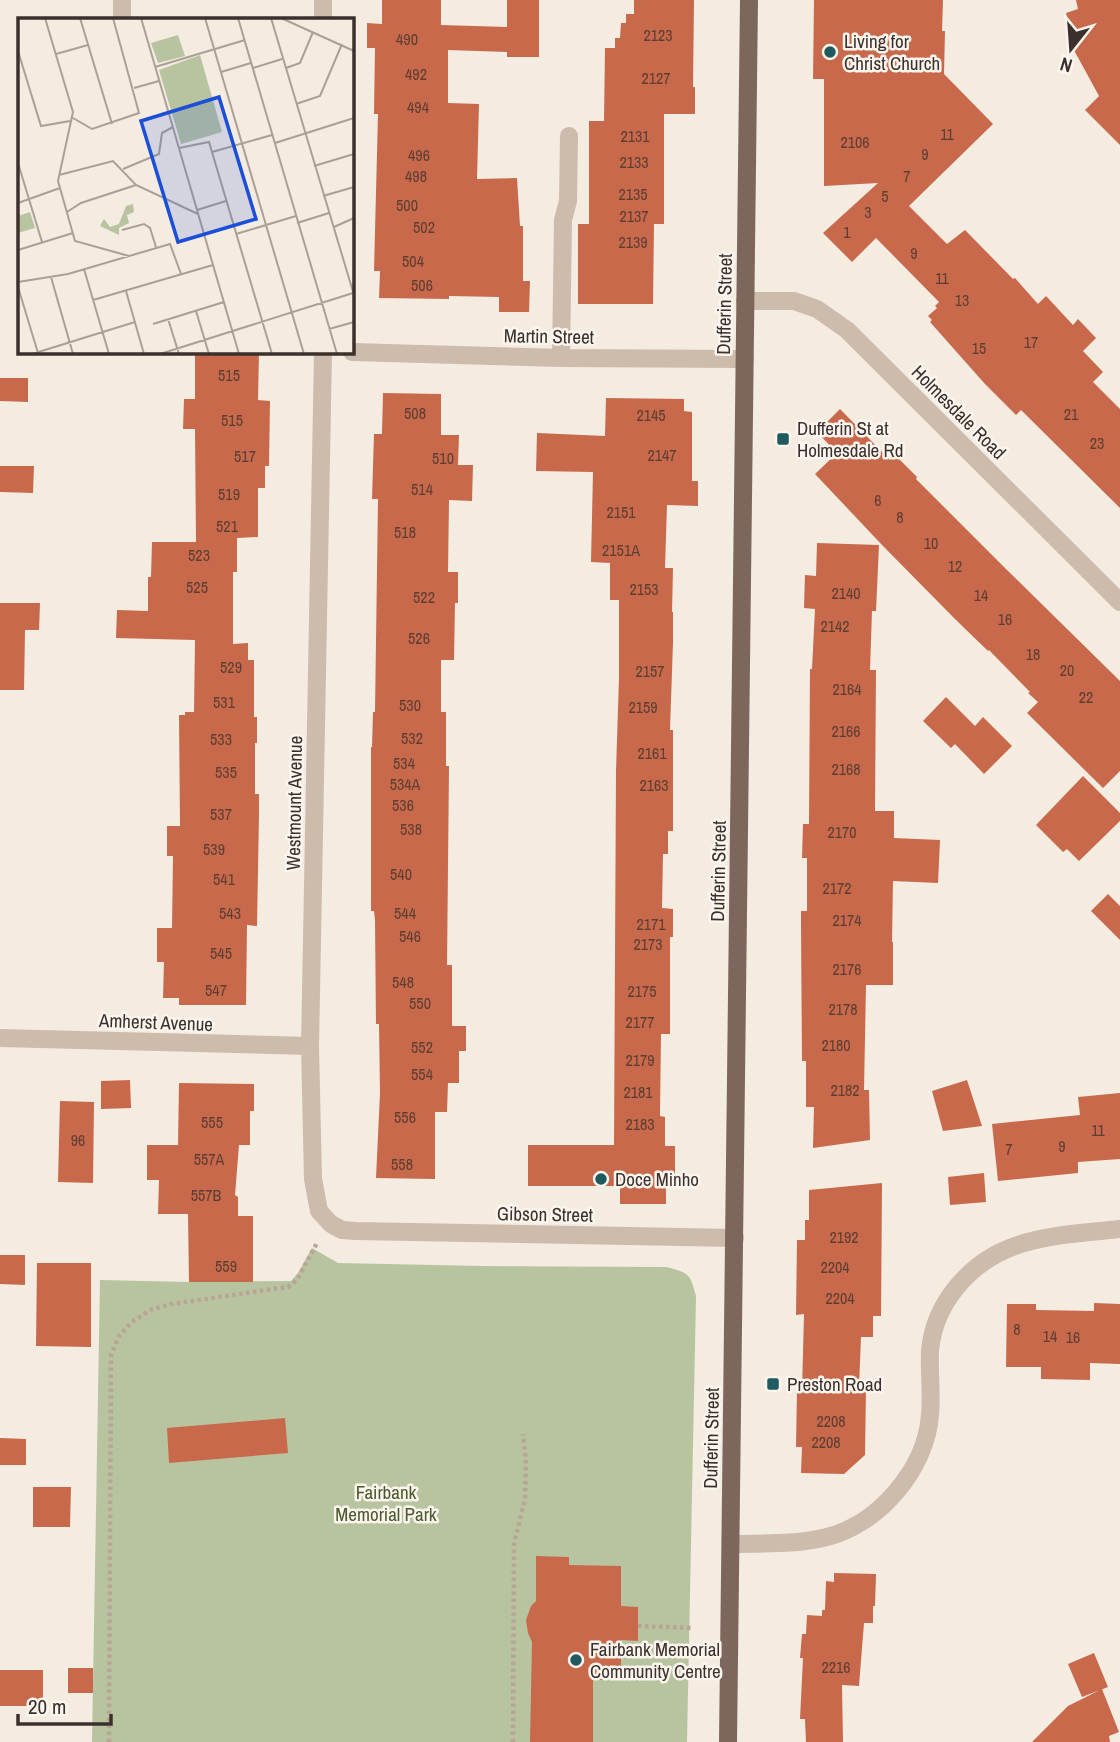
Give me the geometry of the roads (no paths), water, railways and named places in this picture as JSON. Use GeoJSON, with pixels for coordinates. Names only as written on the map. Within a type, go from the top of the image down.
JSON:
{"type":"FeatureCollection","features":[{"type":"Feature","properties":{"kind":"main road","name":"Dufferin Street"},"geometry":{"type":"LineString","coordinates":[[728,1742],[749,0]]}},
{"type":"Feature","properties":{"kind":"street"},"geometry":{"type":"LineString","coordinates":[[122,0],[122,18]]}},
{"type":"Feature","properties":{"kind":"street"},"geometry":{"type":"LineString","coordinates":[[323,0],[323,18]]}},
{"type":"Feature","properties":{"kind":"street"},"geometry":{"type":"LineString","coordinates":[[561,358],[563,220],[568,201],[569,136]]}},
{"type":"Feature","properties":{"kind":"street","name":"Holmesdale Road"},"geometry":{"type":"LineString","coordinates":[[745,301],[794,301],[817,309],[847,330],[1120,602]]}},
{"type":"Feature","properties":{"kind":"street","name":"Martin Street"},"geometry":{"type":"LineString","coordinates":[[354,352],[561,358],[745,359]]}},
{"type":"Feature","properties":{"kind":"street","name":"Westmount Avenue"},"geometry":{"type":"LineString","coordinates":[[323,354],[310,1046],[313,1179],[319,1211],[331,1224],[342,1230],[355,1231]]}},
{"type":"Feature","properties":{"kind":"street","name":"Amherst Avenue"},"geometry":{"type":"LineString","coordinates":[[0,1038],[310,1046]]}},
{"type":"Feature","properties":{"kind":"street"},"geometry":{"type":"LineString","coordinates":[[731,1544],[825,1538],[864,1521],[880,1509],[904,1481],[922,1448],[930,1415],[930,1348],[935,1324],[945,1302],[958,1284],[991,1258],[1014,1246],[1035,1240],[1120,1230]]}},
{"type":"Feature","properties":{"kind":"street","name":"Gibson Street"},"geometry":{"type":"LineString","coordinates":[[355,1231],[735,1238]]}},
{"type":"Feature","properties":{"kind":"place","name":"Living for Christ Church"},"geometry":{"type":"Point","coordinates":[830,52]}},
{"type":"Feature","properties":{"kind":"place","name":"Dufferin St at Holmesdale Rd"},"geometry":{"type":"Point","coordinates":[783,439]}},
{"type":"Feature","properties":{"kind":"place","name":"Doce Minho"},"geometry":{"type":"Point","coordinates":[601,1179]}},
{"type":"Feature","properties":{"kind":"place","name":"Preston Road"},"geometry":{"type":"Point","coordinates":[773,1384]}},
{"type":"Feature","properties":{"kind":"place","name":"Fairbank Memorial Community Centre"},"geometry":{"type":"Point","coordinates":[576,1660]}},
{"type":"Feature","properties":{"kind":"park label","name":"Fairbank Memorial Park"},"geometry":{"type":"Point","coordinates":[386,1503]}}]}
